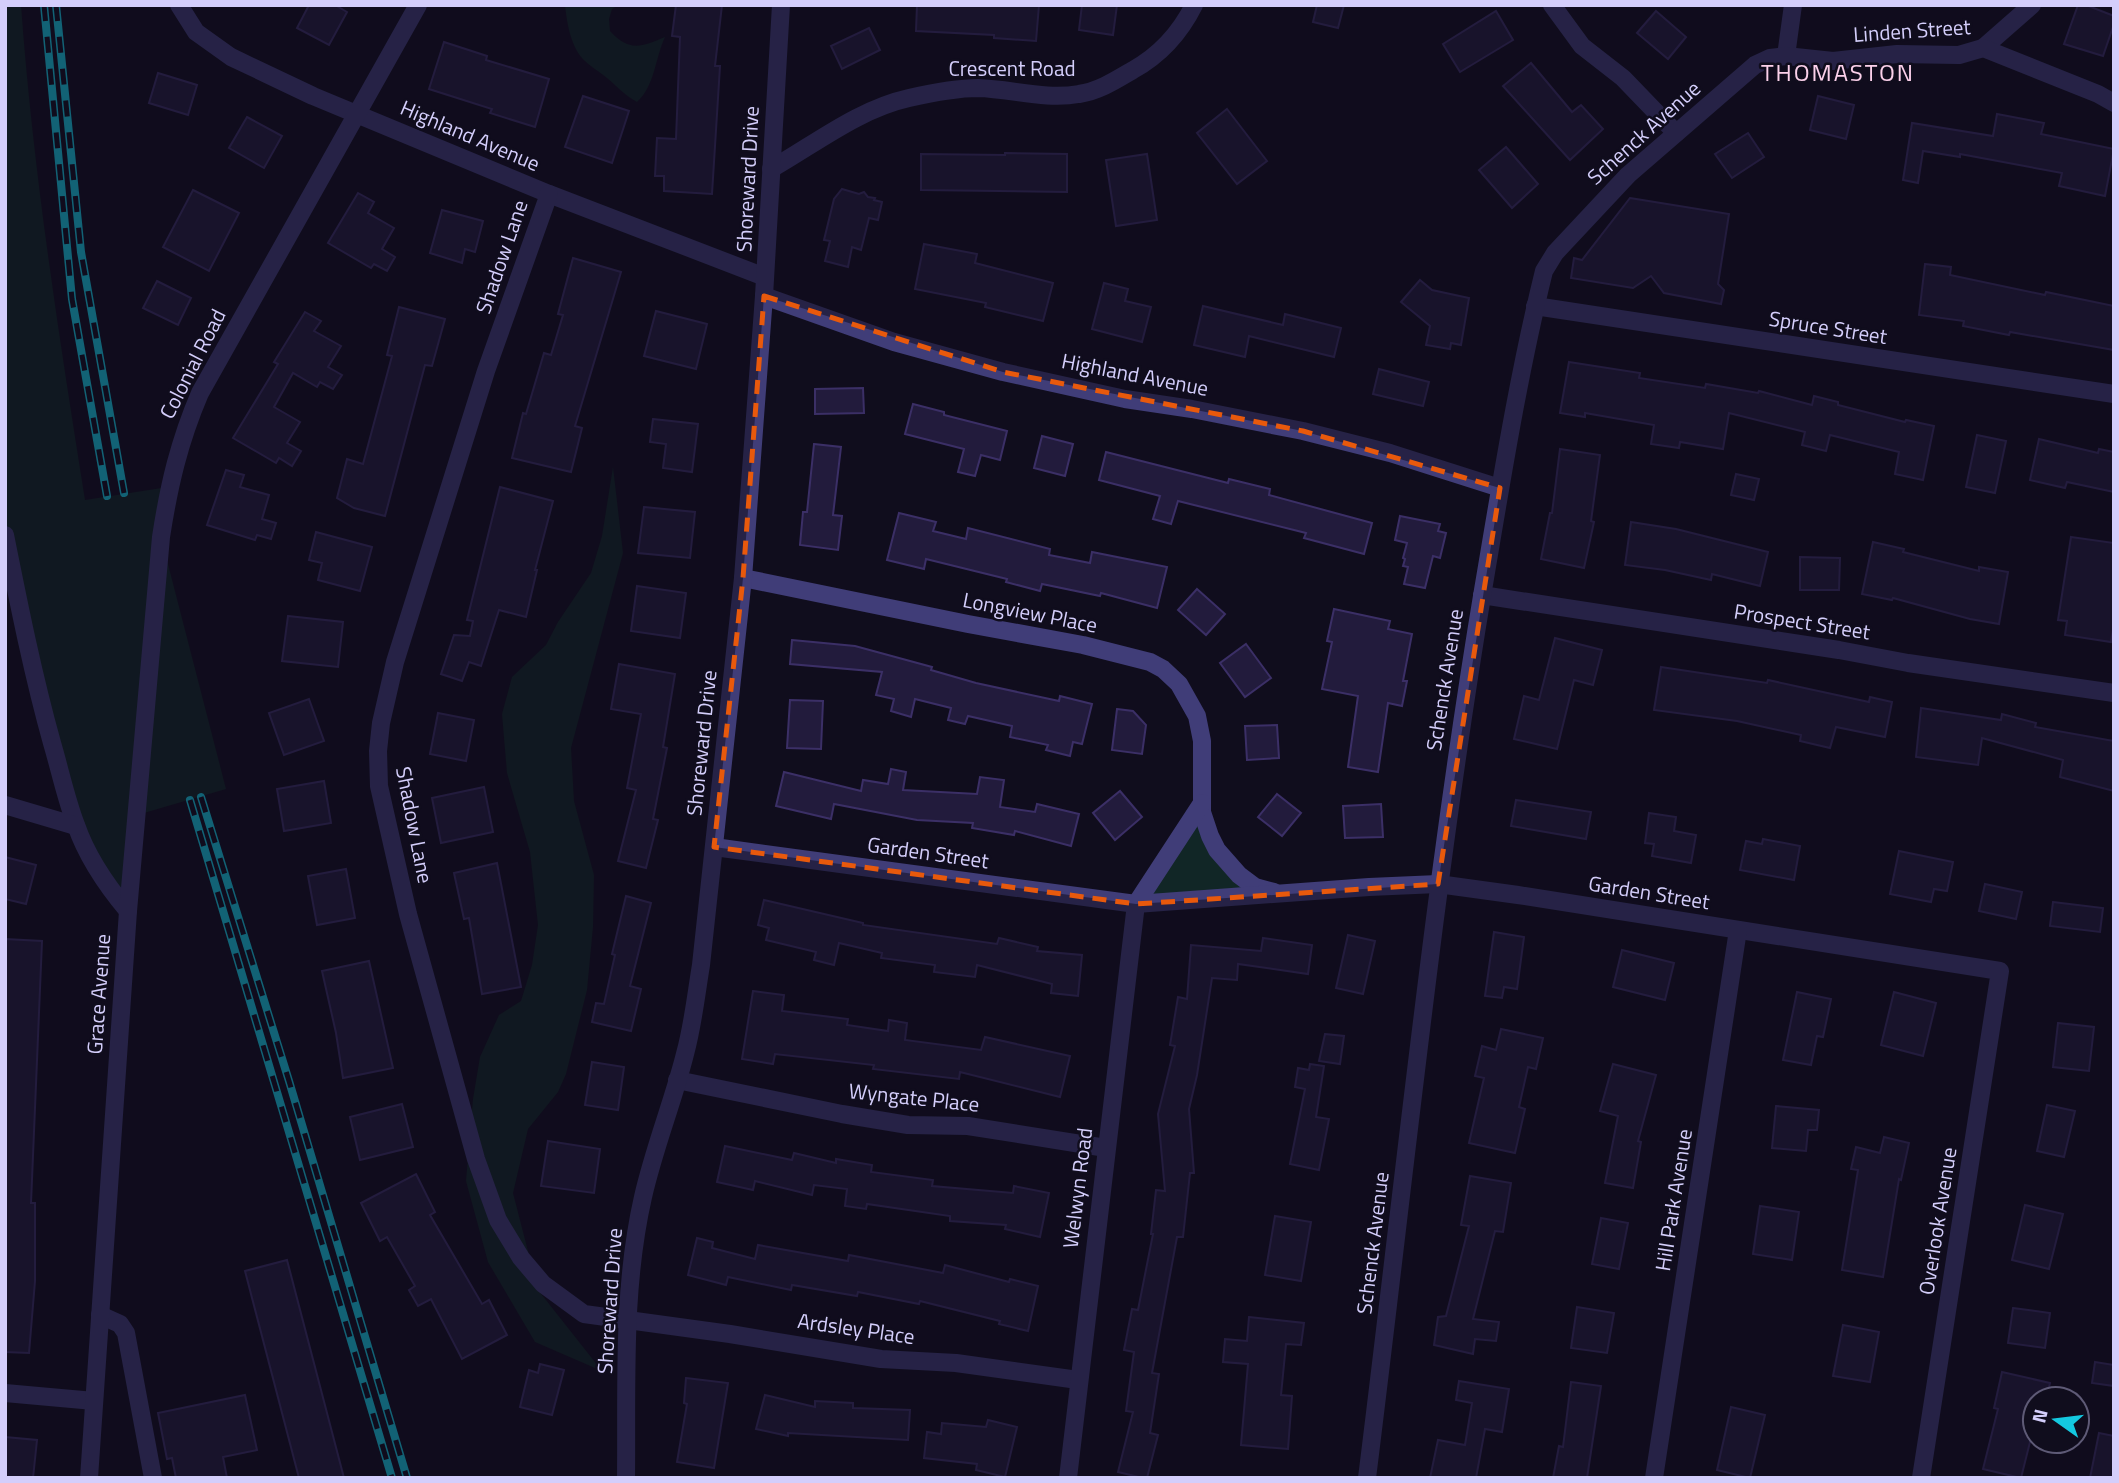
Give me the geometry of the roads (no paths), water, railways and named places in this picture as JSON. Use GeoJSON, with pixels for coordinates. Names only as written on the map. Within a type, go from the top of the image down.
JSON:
{"type":"FeatureCollection","features":[{"type":"Feature","properties":{"kind":"street","name":"Highland Avenue"},"geometry":{"type":"LineString","coordinates":[[179,5],[196,32],[231,57],[313,96],[549,194],[765,277]]}},
{"type":"Feature","properties":{"kind":"street","name":"Colonial Road"},"geometry":{"type":"LineString","coordinates":[[128,911],[161,537],[172,472],[184,430],[200,393],[418,5]]}},
{"type":"Feature","properties":{"kind":"street","name":"Shoreward Drive"},"geometry":{"type":"LineString","coordinates":[[626,1478],[631,1273],[643,1196],[689,1040],[698,987],[743,578],[764,296],[781,5]]}},
{"type":"Feature","properties":{"kind":"street","name":"Crescent Road"},"geometry":{"type":"LineString","coordinates":[[771,169],[870,111],[902,99],[943,91],[978,89],[1045,96],[1080,94],[1101,88],[1164,48],[1187,20],[1194,5]]}},
{"type":"Feature","properties":{"kind":"street"},"geometry":{"type":"LineString","coordinates":[[1552,5],[1582,46],[1623,78],[1676,133]]}},
{"type":"Feature","properties":{"kind":"street"},"geometry":{"type":"LineString","coordinates":[[1786,57],[1793,5]]}},
{"type":"Feature","properties":{"kind":"street"},"geometry":{"type":"LineString","coordinates":[[1983,48],[2032,5]]}},
{"type":"Feature","properties":{"kind":"street","name":"Linden Street"},"geometry":{"type":"LineString","coordinates":[[1786,57],[1833,61],[1897,54],[1959,55],[1983,48],[2114,103]]}},
{"type":"Feature","properties":{"kind":"street","name":"Schenck Avenue"},"geometry":{"type":"LineString","coordinates":[[1367,1478],[1438,884],[1458,744],[1500,488],[1544,271],[1555,253],[1628,175],[1755,65],[1770,58],[1786,57]]}},
{"type":"Feature","properties":{"kind":"street","name":"Shadow Lane"},"geometry":{"type":"LineString","coordinates":[[549,194],[486,371],[396,662],[381,723],[378,751],[379,786],[408,914],[477,1159],[498,1220],[521,1258],[543,1284],[563,1301],[583,1314],[628,1321]]}},
{"type":"Feature","properties":{"kind":"street","name":"Highland Avenue"},"geometry":{"type":"LineString","coordinates":[[764,296],[894,342],[1003,372],[1125,399],[1303,431],[1390,453],[1500,488]]}},
{"type":"Feature","properties":{"kind":"street","name":"Spruce Street"},"geometry":{"type":"LineString","coordinates":[[1535,306],[2114,394]]}},
{"type":"Feature","properties":{"kind":"street","name":"Grace Avenue"},"geometry":{"type":"LineString","coordinates":[[5,536],[42,707],[76,826],[111,891],[128,911],[89,1478]]}},
{"type":"Feature","properties":{"kind":"street","name":"Longview Place"},"geometry":{"type":"LineString","coordinates":[[743,578],[1083,645],[1150,662],[1163,669],[1179,684],[1197,716],[1202,741],[1202,803]]}},
{"type":"Feature","properties":{"kind":"street","name":"Prospect Street"},"geometry":{"type":"LineString","coordinates":[[1482,595],[2114,693]]}},
{"type":"Feature","properties":{"kind":"street"},"geometry":{"type":"LineString","coordinates":[[1136,904],[1202,803]]}},
{"type":"Feature","properties":{"kind":"street","name":"Garden Street"},"geometry":{"type":"LineString","coordinates":[[1202,803],[1204,821],[1210,836],[1231,867],[1255,887],[1289,894]]}},
{"type":"Feature","properties":{"kind":"street"},"geometry":{"type":"LineString","coordinates":[[5,805],[76,826]]}},
{"type":"Feature","properties":{"kind":"street","name":"Garden Street"},"geometry":{"type":"LineString","coordinates":[[714,847],[1136,904],[1438,884],[2000,971]]}},
{"type":"Feature","properties":{"kind":"street","name":"Welwyn Road"},"geometry":{"type":"LineString","coordinates":[[1068,1478],[1136,904]]}},
{"type":"Feature","properties":{"kind":"street","name":"Hill Park Avenue"},"geometry":{"type":"LineString","coordinates":[[1654,1478],[1738,930]]}},
{"type":"Feature","properties":{"kind":"street","name":"Overlook Avenue"},"geometry":{"type":"LineString","coordinates":[[1922,1478],[2000,971]]}},
{"type":"Feature","properties":{"kind":"street","name":"Wyngate Place"},"geometry":{"type":"LineString","coordinates":[[677,1080],[908,1125],[968,1126],[1106,1148]]}},
{"type":"Feature","properties":{"kind":"street"},"geometry":{"type":"LineString","coordinates":[[100,1315],[120,1324],[126,1334],[153,1478]]}},
{"type":"Feature","properties":{"kind":"street","name":"Ardsley Place"},"geometry":{"type":"LineString","coordinates":[[628,1321],[730,1334],[881,1359],[956,1363],[1078,1380]]}},
{"type":"Feature","properties":{"kind":"street"},"geometry":{"type":"LineString","coordinates":[[5,1393],[94,1401]]}},
{"type":"Feature","properties":{"kind":"railway"},"geometry":{"type":"LineString","coordinates":[[44,5],[72,299],[107,496]]}},
{"type":"Feature","properties":{"kind":"railway"},"geometry":{"type":"LineString","coordinates":[[56,5],[81,252],[124,493]]}},
{"type":"Feature","properties":{"kind":"railway"},"geometry":{"type":"LineString","coordinates":[[201,797],[407,1478]]}},
{"type":"Feature","properties":{"kind":"railway"},"geometry":{"type":"LineString","coordinates":[[190,800],[392,1478]]}},
{"type":"Feature","properties":{"kind":"district","name":"THOMASTON"},"geometry":{"type":"Point","coordinates":[1838,73]}}]}
